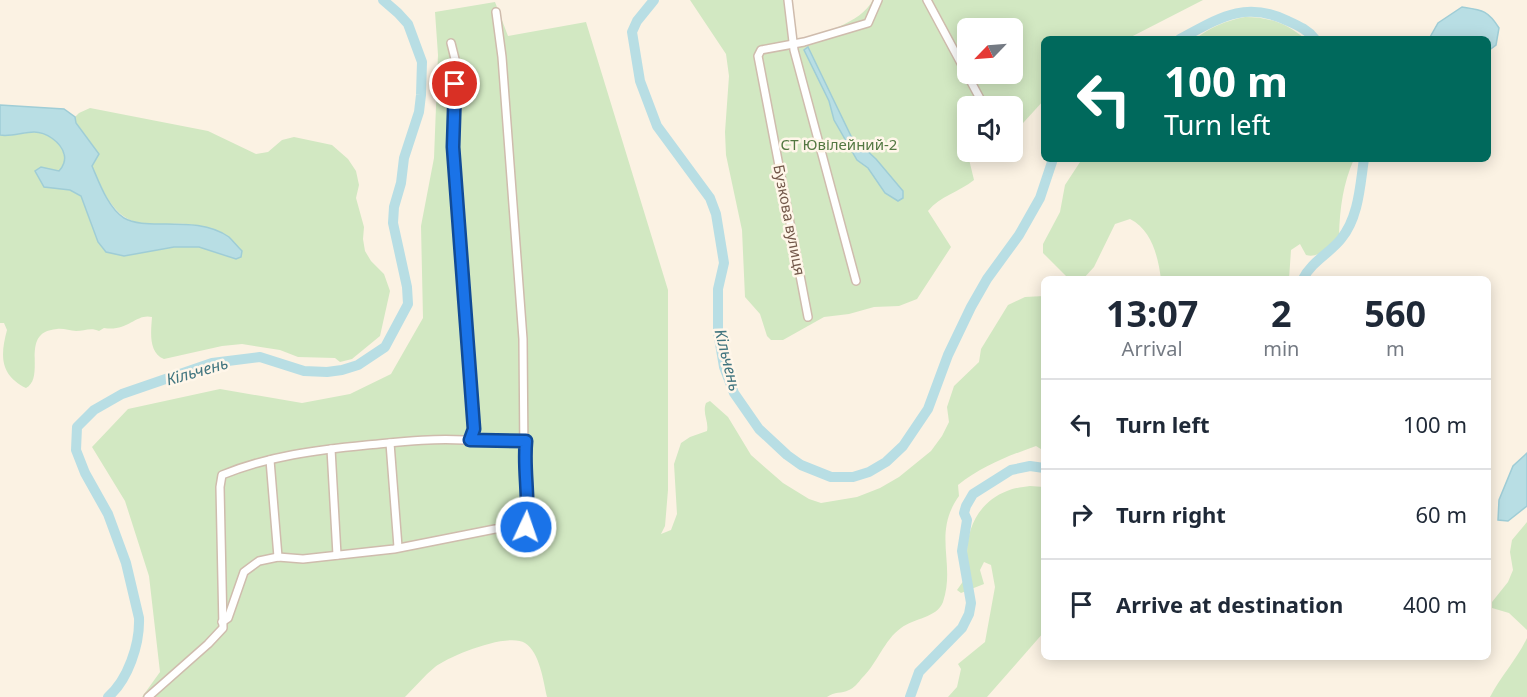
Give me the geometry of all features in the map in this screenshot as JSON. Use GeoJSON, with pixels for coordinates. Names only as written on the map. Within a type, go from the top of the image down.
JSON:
{"type":"FeatureCollection","features":[{"type":"Feature","properties":{"kind":"street"},"geometry":{"type":"LineString","coordinates":[[788,0],[794,44],[856,281]]}},
{"type":"Feature","properties":{"kind":"street"},"geometry":{"type":"LineString","coordinates":[[794,44],[868,22],[878,0]]}},
{"type":"Feature","properties":{"kind":"street"},"geometry":{"type":"LineString","coordinates":[[927,0],[979,96]]}},
{"type":"Feature","properties":{"kind":"street"},"geometry":{"type":"LineString","coordinates":[[222,622],[228,618],[244,572],[259,561],[278,557],[303,559],[398,548],[495,529],[526,527],[528,510],[524,457],[526,441],[523,339],[502,57],[496,12]]}},
{"type":"Feature","properties":{"kind":"street"},"geometry":{"type":"LineString","coordinates":[[451,43],[456,63],[453,147],[474,429],[470,440]]}},
{"type":"Feature","properties":{"kind":"street","name":"Бузкова вулиця"},"geometry":{"type":"LineString","coordinates":[[794,44],[761,51],[758,56],[808,317]]}},
{"type":"Feature","properties":{"kind":"street"},"geometry":{"type":"LineString","coordinates":[[148,697],[223,628],[220,488],[222,475],[245,465],[270,460],[331,449],[407,440],[526,441]]}},
{"type":"Feature","properties":{"kind":"street"},"geometry":{"type":"LineString","coordinates":[[390,443],[398,548]]}},
{"type":"Feature","properties":{"kind":"street"},"geometry":{"type":"LineString","coordinates":[[331,449],[337,555]]}},
{"type":"Feature","properties":{"kind":"street"},"geometry":{"type":"LineString","coordinates":[[270,460],[278,557]]}},
{"type":"Feature","properties":{"kind":"green space","name":"СT Ювілейний-2"},"geometry":{"type":"Polygon","coordinates":[[[690,0],[791,0],[797,40],[829,31],[850,21],[867,8],[873,0],[1203,0],[1133,36],[1041,36],[1041,103],[1023,123],[1023,96],[957,96],[957,162],[970,162],[974,180],[938,202],[928,211],[951,247],[917,299],[899,306],[874,307],[849,314],[824,317],[783,340],[771,340],[767,336],[760,314],[745,297],[742,230],[726,155],[725,132],[729,76],[726,54],[690,0]]]}},
{"type":"Feature","properties":{"kind":"green space"},"geometry":{"type":"Polygon","coordinates":[[[495,2],[508,36],[586,22],[668,290],[668,490],[665,526],[661,534],[671,530],[677,514],[674,464],[681,443],[707,431],[706,403],[710,401],[728,417],[751,455],[783,483],[809,499],[821,503],[857,497],[899,477],[931,451],[949,422],[947,407],[954,386],[979,362],[981,349],[1008,305],[1025,297],[1041,296],[1041,449],[1036,446],[1015,454],[986,467],[958,485],[959,496],[947,523],[947,574],[943,602],[931,615],[906,625],[895,633],[867,672],[852,688],[827,697],[547,697],[534,653],[525,643],[517,640],[479,647],[442,662],[405,697],[142,697],[160,672],[149,576],[125,501],[92,447],[128,409],[220,389],[302,403],[350,394],[391,374],[423,318],[421,226],[434,158],[438,55],[435,12],[495,2]]]}},
{"type":"Feature","properties":{"kind":"green space"},"geometry":{"type":"Polygon","coordinates":[[[1245,17],[1262,18],[1277,22],[1301,36],[1200,36],[1231,20],[1245,17]]]}},
{"type":"Feature","properties":{"kind":"green space"},"geometry":{"type":"Polygon","coordinates":[[[90,108],[208,131],[256,154],[268,152],[282,140],[294,137],[332,145],[348,159],[356,171],[359,185],[356,198],[364,227],[365,251],[384,274],[390,291],[380,336],[352,359],[340,362],[335,358],[298,357],[280,350],[242,344],[222,346],[164,359],[155,352],[151,335],[152,317],[146,316],[112,329],[76,331],[59,329],[45,332],[39,338],[36,346],[32,382],[26,388],[17,383],[4,364],[3,348],[7,330],[4,323],[0,323],[0,135],[33,132],[45,135],[57,142],[64,153],[63,166],[44,187],[70,190],[81,196],[98,242],[124,256],[174,247],[199,247],[236,259],[229,237],[193,225],[135,222],[118,212],[106,195],[92,166],[99,154],[76,123],[75,117],[90,108]]]}},
{"type":"Feature","properties":{"kind":"green space"},"geometry":{"type":"Polygon","coordinates":[[[1080,162],[1353,162],[1343,196],[1339,235],[1325,250],[1316,255],[1306,255],[1300,244],[1291,250],[1289,276],[1160,276],[1156,253],[1149,237],[1138,224],[1130,219],[1115,224],[1094,267],[1086,276],[1066,276],[1043,253],[1043,244],[1060,212],[1065,185],[1080,162]]]}},
{"type":"Feature","properties":{"kind":"green space"},"geometry":{"type":"Polygon","coordinates":[[[1041,487],[1041,635],[987,697],[948,697],[957,687],[961,669],[958,664],[985,642],[995,587],[991,565],[984,562],[980,570],[984,584],[961,593],[957,590],[969,573],[967,548],[973,524],[978,514],[995,497],[1019,488],[1041,487]]]}},
{"type":"Feature","properties":{"kind":"green space"},"geometry":{"type":"Polygon","coordinates":[[[1527,522],[1527,630],[1509,613],[1492,608],[1492,602],[1508,582],[1513,570],[1510,552],[1512,540],[1527,522]]]}},
{"type":"Feature","properties":{"kind":"green space"},"geometry":{"type":"Polygon","coordinates":[[[1527,638],[1527,697],[1490,697],[1519,653],[1527,638]]]}},
{"type":"Feature","properties":{"kind":"water"},"geometry":{"type":"Polygon","coordinates":[[[1462,7],[1484,12],[1499,28],[1496,45],[1491,49],[1491,36],[1431,36],[1438,23],[1462,7]]]}},
{"type":"Feature","properties":{"kind":"water"},"geometry":{"type":"Polygon","coordinates":[[[808,47],[851,136],[876,159],[903,191],[903,198],[898,201],[885,193],[868,168],[857,160],[834,120],[829,101],[804,50],[808,47]]]}},
{"type":"Feature","properties":{"kind":"water"},"geometry":{"type":"Polygon","coordinates":[[[0,105],[64,109],[75,117],[76,123],[99,154],[92,166],[105,194],[118,214],[137,223],[187,224],[213,229],[229,237],[242,251],[241,257],[236,259],[199,247],[174,247],[124,256],[106,252],[98,242],[81,196],[70,190],[44,187],[35,171],[41,167],[59,171],[65,159],[60,146],[52,138],[39,132],[0,135],[0,105]]]}},
{"type":"Feature","properties":{"kind":"water"},"geometry":{"type":"Polygon","coordinates":[[[1527,453],[1527,506],[1508,521],[1498,520],[1499,500],[1513,466],[1527,453]]]}},
{"type":"Feature","properties":{"kind":"waterway","name":"Кільчень"},"geometry":{"type":"LineString","coordinates":[[108,697],[121,681],[131,661],[135,650],[139,618],[126,563],[108,514],[85,473],[76,450],[77,427],[94,410],[122,394],[212,363],[260,357],[304,371],[327,372],[358,365],[385,347],[408,304],[407,287],[393,223],[404,158],[419,112],[422,62],[408,24],[383,0]]}},
{"type":"Feature","properties":{"kind":"waterway","name":"Кільчень"},"geometry":{"type":"LineString","coordinates":[[654,0],[637,21],[632,32],[640,81],[657,126],[710,198],[716,214],[724,263],[718,289],[718,332],[724,367],[734,393],[759,429],[801,465],[831,477],[853,477],[869,472],[886,462],[903,446],[928,409],[948,355],[971,307],[987,279],[1019,235],[1040,198],[1052,162]]}},
{"type":"Feature","properties":{"kind":"waterway","name":"Кільчень"},"geometry":{"type":"LineString","coordinates":[[1185,36],[1207,24],[1232,14],[1245,12],[1273,15],[1300,27],[1312,36]]}},
{"type":"Feature","properties":{"kind":"waterway","name":"Кільчень"},"geometry":{"type":"LineString","coordinates":[[1304,276],[1337,244],[1352,221],[1358,201],[1364,162]]}},
{"type":"Feature","properties":{"kind":"waterway","name":"Кільчень"},"geometry":{"type":"LineString","coordinates":[[910,697],[919,672],[962,628],[969,614],[971,603],[962,551],[967,520],[964,513],[966,506],[973,494],[1011,470],[1030,466],[1041,468]]}},
{"type":"Feature","properties":{"kind":"route"},"geometry":{"type":"LineString","coordinates":[[455,84],[453,147],[474,429],[470,440],[526,441],[524,457],[528,510],[526,527]]}}]}
